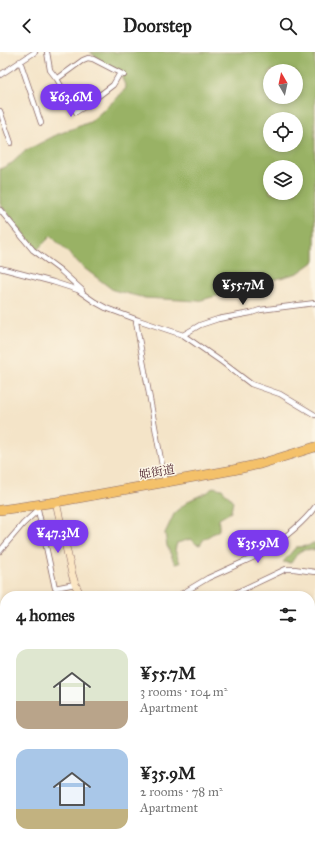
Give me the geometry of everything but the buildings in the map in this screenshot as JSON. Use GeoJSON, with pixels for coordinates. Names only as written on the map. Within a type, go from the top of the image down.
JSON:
{"type":"FeatureCollection","features":[{"type":"Feature","properties":{"kind":"highway","name":"姫街道"},"geometry":{"type":"LineString","coordinates":[[0,510],[38,507],[56,502],[233,470],[260,464],[315,447]]}},
{"type":"Feature","properties":{"kind":"street"},"geometry":{"type":"LineString","coordinates":[[0,75],[35,52]]}},
{"type":"Feature","properties":{"kind":"street"},"geometry":{"type":"LineString","coordinates":[[47,52],[50,70],[57,79],[76,112],[113,85],[122,74],[93,59],[88,58],[57,79]]}},
{"type":"Feature","properties":{"kind":"street"},"geometry":{"type":"LineString","coordinates":[[20,61],[41,123]]}},
{"type":"Feature","properties":{"kind":"street"},"geometry":{"type":"LineString","coordinates":[[0,111],[11,143]]}},
{"type":"Feature","properties":{"kind":"street"},"geometry":{"type":"LineString","coordinates":[[0,210],[33,250],[60,270],[82,290],[82,293]]}},
{"type":"Feature","properties":{"kind":"street"},"geometry":{"type":"LineString","coordinates":[[0,268],[78,290],[106,308],[183,335],[206,350],[251,384],[280,394],[315,415]]}},
{"type":"Feature","properties":{"kind":"street"},"geometry":{"type":"LineString","coordinates":[[183,335],[211,321],[260,310],[315,303]]}},
{"type":"Feature","properties":{"kind":"street"},"geometry":{"type":"LineString","coordinates":[[138,320],[136,322],[165,482]]}},
{"type":"Feature","properties":{"kind":"street"},"geometry":{"type":"LineString","coordinates":[[56,502],[75,584],[78,591]]}},
{"type":"Feature","properties":{"kind":"street"},"geometry":{"type":"LineString","coordinates":[[38,507],[55,588],[75,584]]}},
{"type":"Feature","properties":{"kind":"street"},"geometry":{"type":"LineString","coordinates":[[0,551],[38,507]]}},
{"type":"Feature","properties":{"kind":"street"},"geometry":{"type":"LineString","coordinates":[[186,591],[208,578],[261,554],[301,524],[315,507]]}},
{"type":"Feature","properties":{"kind":"street"},"geometry":{"type":"LineString","coordinates":[[239,591],[286,570],[294,569],[315,572]]}},
{"type":"Feature","properties":{"kind":"green space"},"geometry":{"type":"Polygon","coordinates":[[[90,52],[315,52],[315,261],[298,273],[198,301],[145,298],[113,290],[84,268],[51,236],[37,250],[0,204],[0,169],[12,163],[25,151],[56,135],[90,122],[126,88],[120,72],[106,65],[90,52]]]}},
{"type":"Feature","properties":{"kind":"green space"},"geometry":{"type":"Polygon","coordinates":[[[213,487],[222,489],[233,501],[231,512],[219,519],[219,530],[204,539],[200,545],[196,544],[191,539],[177,543],[175,550],[180,563],[175,564],[167,546],[165,533],[175,512],[190,500],[208,492],[213,487]]]}},
{"type":"Feature","properties":{"kind":"green space"},"geometry":{"type":"Polygon","coordinates":[[[315,543],[315,550],[300,551],[291,563],[283,562],[296,547],[308,546],[315,543]]]}}]}
